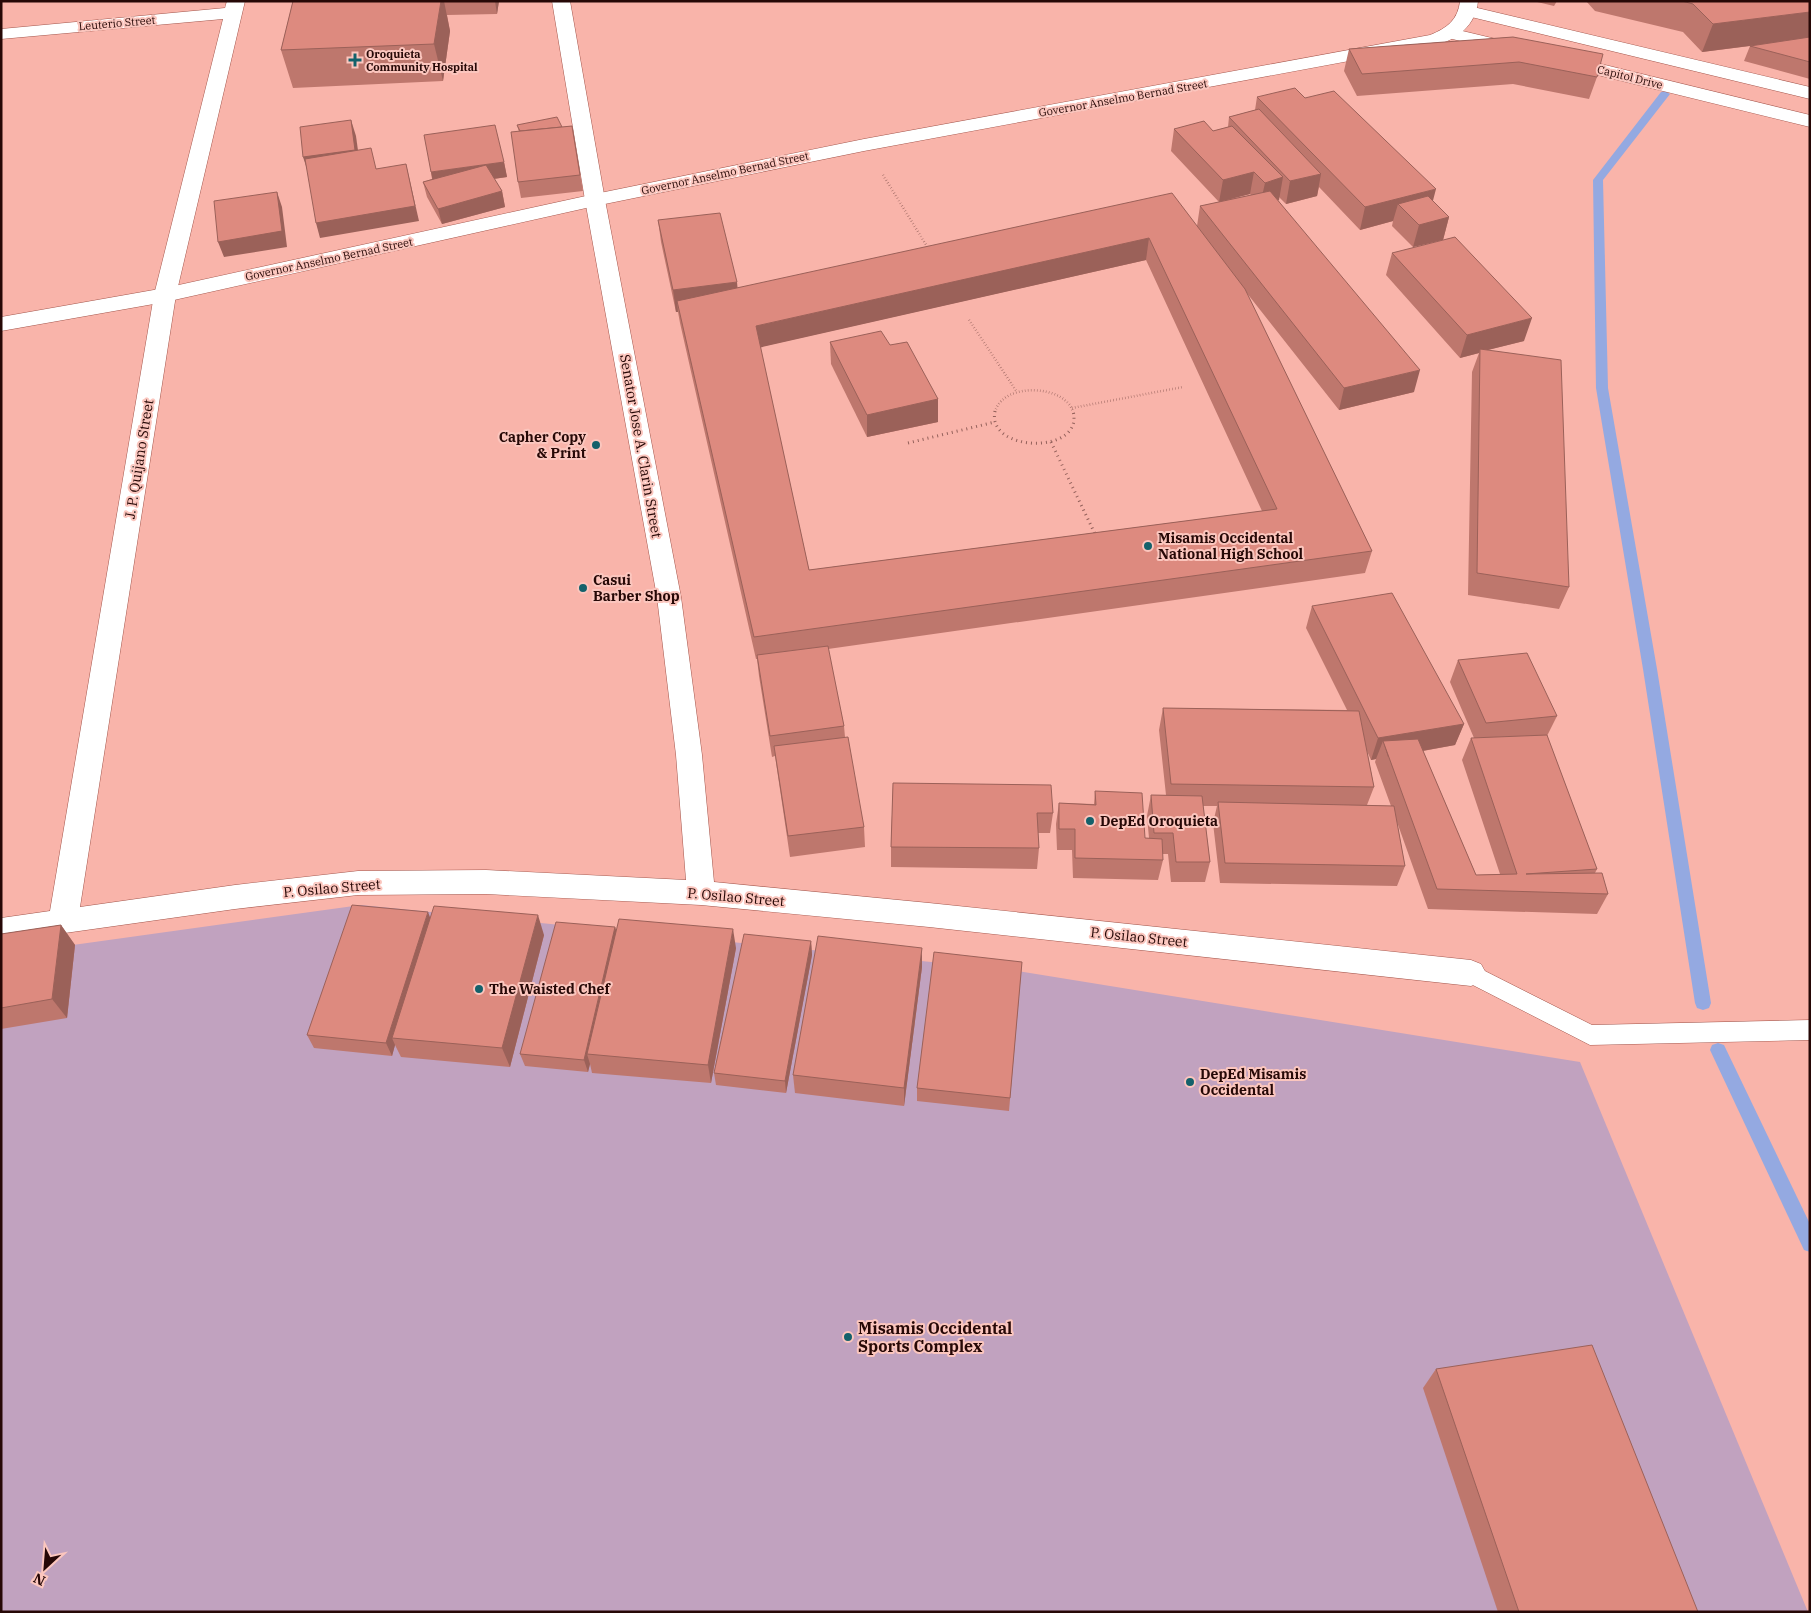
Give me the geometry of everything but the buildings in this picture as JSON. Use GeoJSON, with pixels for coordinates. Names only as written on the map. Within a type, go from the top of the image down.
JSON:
{"type":"FeatureCollection","features":[{"type":"Feature","properties":{"kind":"street","name":"Senator Jose A. Clarin Street"},"geometry":{"type":"LineString","coordinates":[[561,1],[595,200],[669,598],[689,755],[701,893]]}},
{"type":"Feature","properties":{"kind":"street"},"geometry":{"type":"LineString","coordinates":[[1450,33],[1463,22],[1469,6]]}},
{"type":"Feature","properties":{"kind":"street","name":"Capitol Drive"},"geometry":{"type":"LineString","coordinates":[[1469,6],[1810,93]]}},
{"type":"Feature","properties":{"kind":"street","name":"Leuterio Street"},"geometry":{"type":"LineString","coordinates":[[1,34],[234,7]]}},
{"type":"Feature","properties":{"kind":"street","name":"J. P. Quijano Street"},"geometry":{"type":"LineString","coordinates":[[63,921],[166,295],[234,7]]}},
{"type":"Feature","properties":{"kind":"street","name":"Governor Anselmo Bernad Street"},"geometry":{"type":"LineString","coordinates":[[1,324],[166,295],[595,200],[864,144],[1415,45],[1450,33]]}},
{"type":"Feature","properties":{"kind":"street"},"geometry":{"type":"LineString","coordinates":[[1450,33],[1528,52]]}},
{"type":"Feature","properties":{"kind":"street","name":"Capitol Drive"},"geometry":{"type":"LineString","coordinates":[[1548,57],[1810,121]]}},
{"type":"Feature","properties":{"kind":"street","name":"P. Osilao Street"},"geometry":{"type":"LineString","coordinates":[[1,930],[235,897],[358,883],[486,882],[701,893],[939,916],[1471,973]]}},
{"type":"Feature","properties":{"kind":"lane"},"geometry":{"type":"LineString","coordinates":[[1471,973],[1590,1035],[1810,1030]]}},
{"type":"Feature","properties":{"kind":"path"},"geometry":{"type":"LineString","coordinates":[[864,144],[932,255]]}},
{"type":"Feature","properties":{"kind":"path"},"geometry":{"type":"LineString","coordinates":[[969,320],[1017,392]]}},
{"type":"Feature","properties":{"kind":"path"},"geometry":{"type":"LineString","coordinates":[[1072,408],[1183,386]]}},
{"type":"Feature","properties":{"kind":"path"},"geometry":{"type":"LineString","coordinates":[[1036,390],[1049,392],[1061,397],[1072,408],[1075,413],[1076,422],[1071,431],[1062,438],[1039,444],[1012,439],[1002,433],[993,416],[995,408],[1001,400],[1017,392],[1036,390]]}},
{"type":"Feature","properties":{"kind":"path"},"geometry":{"type":"LineString","coordinates":[[908,443],[995,422]]}},
{"type":"Feature","properties":{"kind":"path"},"geometry":{"type":"LineString","coordinates":[[1051,442],[1096,536]]}},
{"type":"Feature","properties":{"kind":"shaded area","name":"Misamis Occidental Sports Complex"},"geometry":{"type":"Polygon","coordinates":[[[361,905],[1011,970],[1580,1062],[1808,1612],[1,1612],[1,955],[361,905]]]}},
{"type":"Feature","properties":{"kind":"waterway"},"geometry":{"type":"LineString","coordinates":[[1665,94],[1598,180],[1602,388],[1650,669],[1703,1003]]}},
{"type":"Feature","properties":{"kind":"waterway"},"geometry":{"type":"LineString","coordinates":[[1718,1050],[1810,1244]]}},
{"type":"Feature","properties":{"kind":"place","name":"Oroquieta Community Hospital"},"geometry":{"type":"Point","coordinates":[355,60]}},
{"type":"Feature","properties":{"kind":"place","name":"Capher Copy & Print"},"geometry":{"type":"Point","coordinates":[596,445]}},
{"type":"Feature","properties":{"kind":"place","name":"Misamis Occidental National High School"},"geometry":{"type":"Point","coordinates":[1148,546]}},
{"type":"Feature","properties":{"kind":"place","name":"Casui Barber Shop"},"geometry":{"type":"Point","coordinates":[583,588]}},
{"type":"Feature","properties":{"kind":"place","name":"DepEd Oroquieta"},"geometry":{"type":"Point","coordinates":[1090,821]}},
{"type":"Feature","properties":{"kind":"place","name":"The Waisted Chef"},"geometry":{"type":"Point","coordinates":[479,989]}},
{"type":"Feature","properties":{"kind":"place","name":"DepEd Misamis Occidental"},"geometry":{"type":"Point","coordinates":[1190,1082]}},
{"type":"Feature","properties":{"kind":"place","name":"Misamis Occidental Sports Complex"},"geometry":{"type":"Point","coordinates":[848,1337]}}]}
